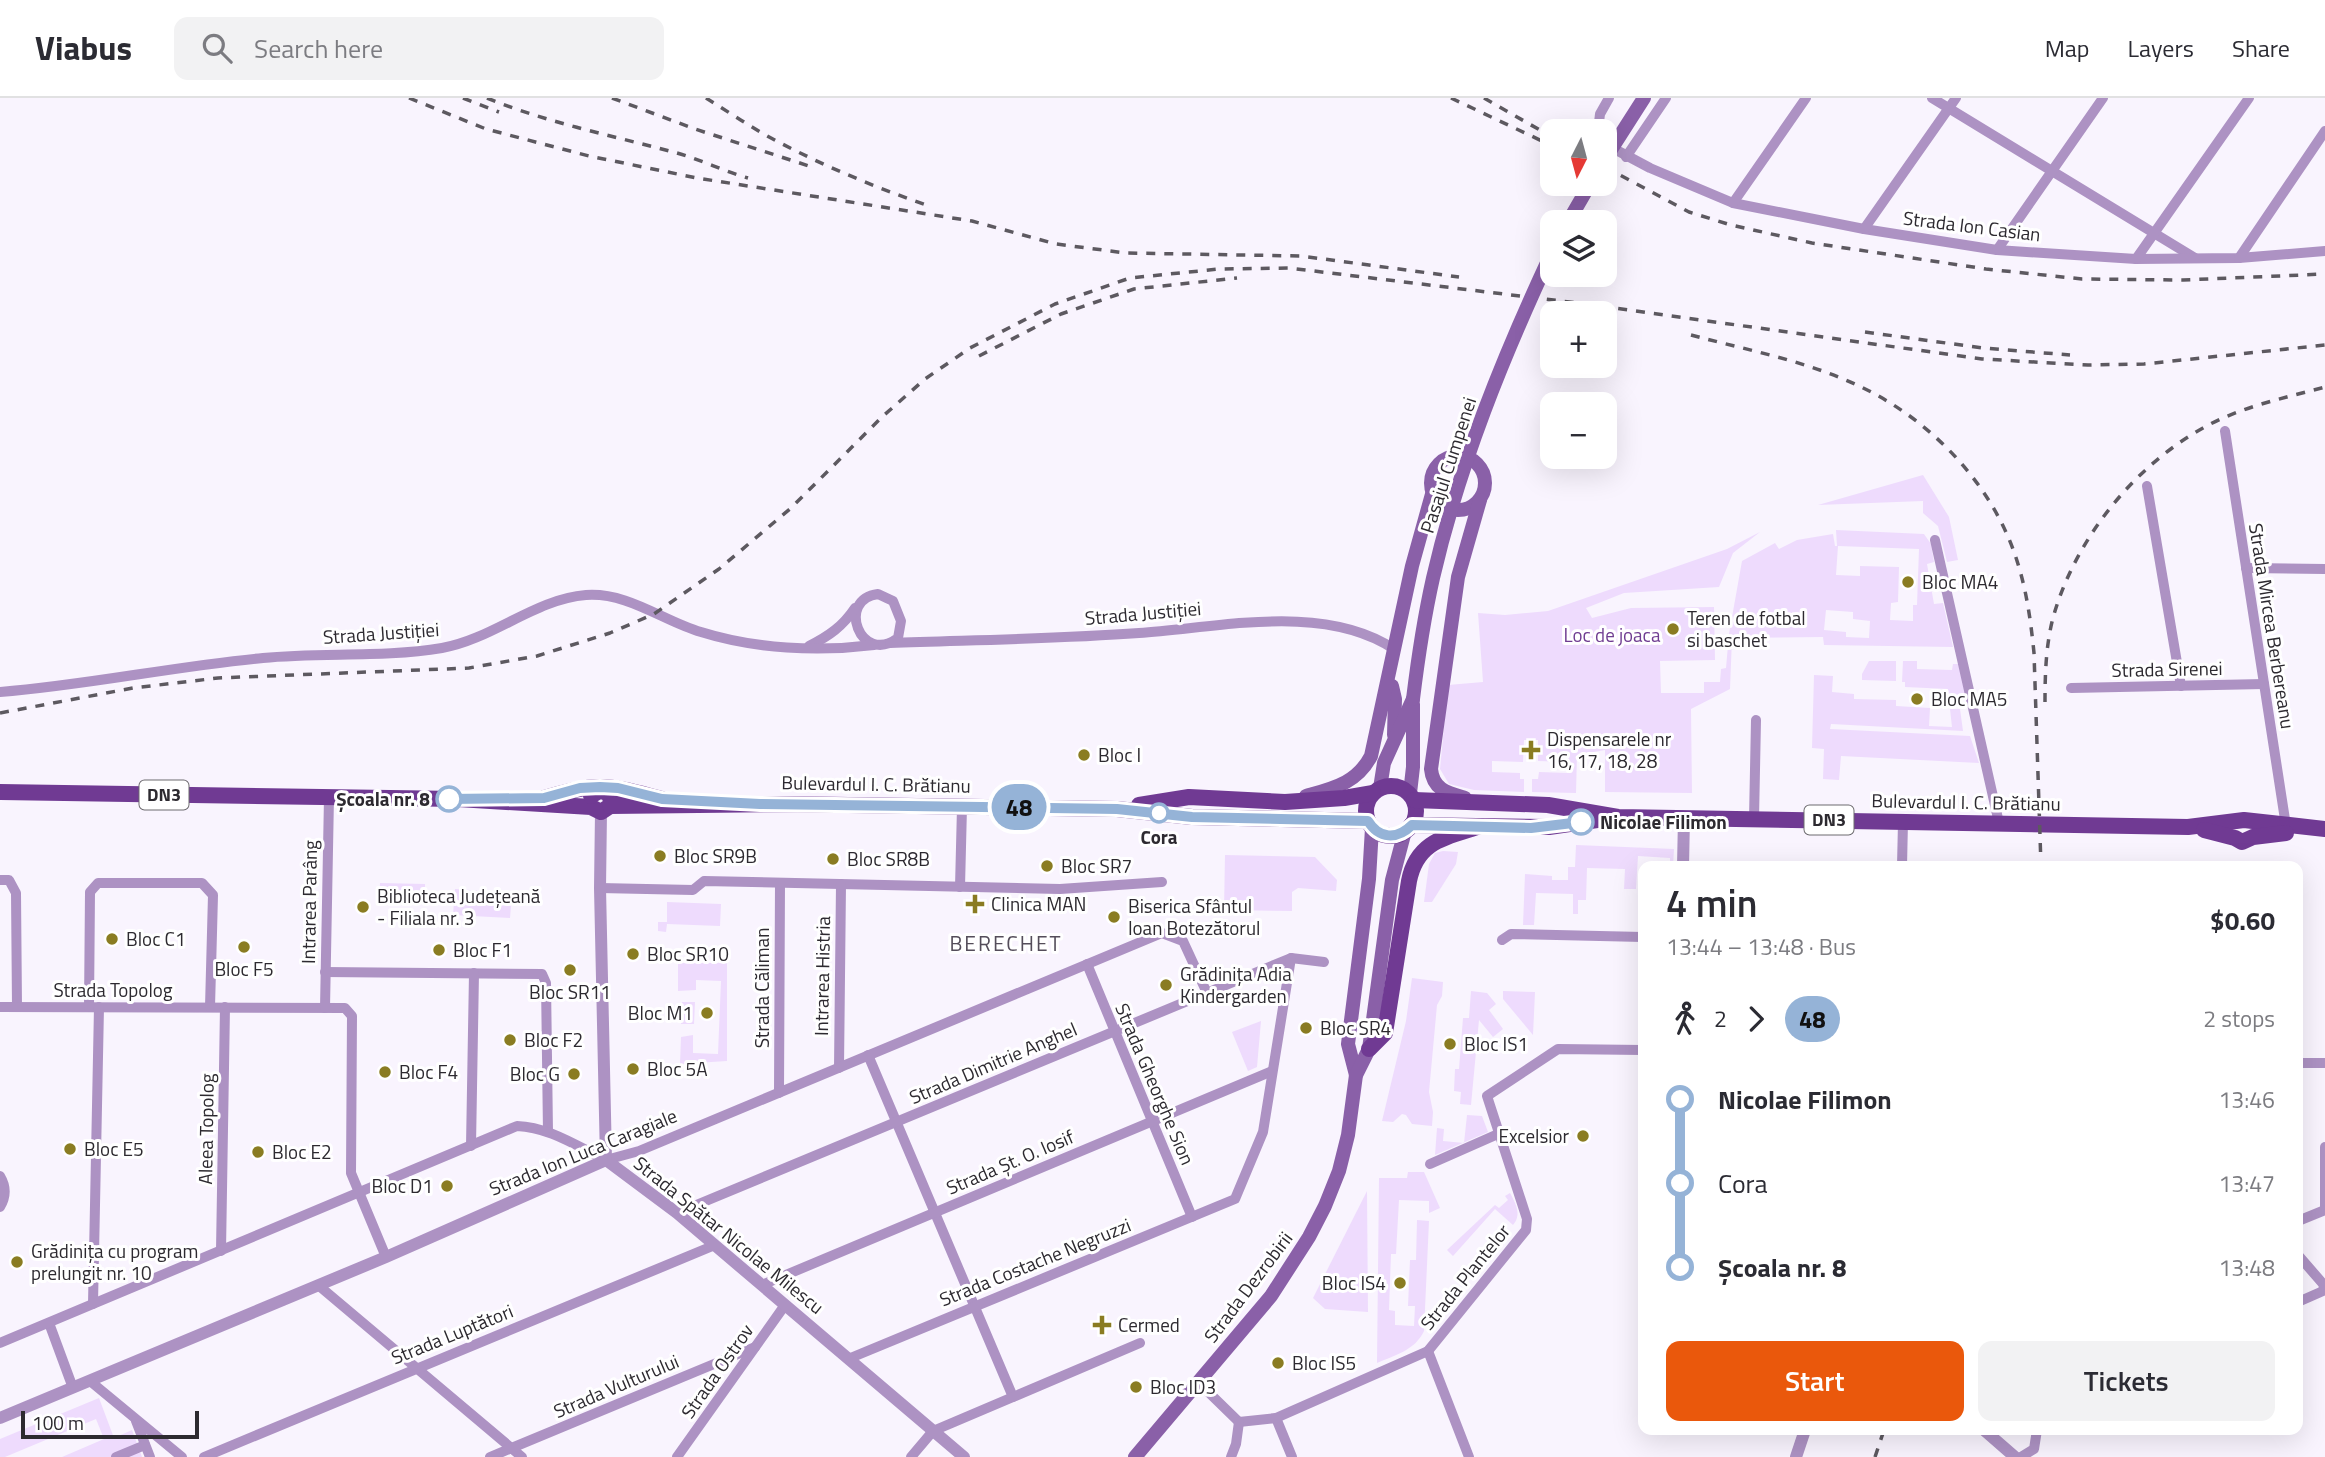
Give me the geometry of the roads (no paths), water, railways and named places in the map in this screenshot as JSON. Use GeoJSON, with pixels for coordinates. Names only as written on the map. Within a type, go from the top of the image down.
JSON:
{"type":"FeatureCollection","features":[{"type":"Feature","properties":{"kind":"main road"},"geometry":{"type":"LineString","coordinates":[[1617,140],[1644,98]]}},
{"type":"Feature","properties":{"kind":"main road","name":"Pasajul Cumpenei"},"geometry":{"type":"LineString","coordinates":[[1413,699],[1433,578],[1460,482],[1514,335],[1540,279]]}},
{"type":"Feature","properties":{"kind":"main road"},"geometry":{"type":"LineString","coordinates":[[1285,802],[1339,787],[1363,771],[1375,746],[1412,566],[1432,494],[1431,478],[1439,463],[1452,456],[1466,457],[1481,468],[1485,477],[1484,491],[1458,577],[1431,769],[1433,781],[1447,793],[1480,803]]}},
{"type":"Feature","properties":{"kind":"main road"},"geometry":{"type":"LineString","coordinates":[[1432,494],[1437,501],[1452,510],[1468,509],[1480,500]]}},
{"type":"Feature","properties":{"kind":"main road"},"geometry":{"type":"LineString","coordinates":[[1390,678],[1395,699],[1394,741]]}},
{"type":"Feature","properties":{"kind":"main road"},"geometry":{"type":"LineString","coordinates":[[1370,825],[1366,806],[1377,790],[1384,763],[1413,699]]}},
{"type":"Feature","properties":{"kind":"main road"},"geometry":{"type":"LineString","coordinates":[[1408,828],[1416,811],[1412,796],[1413,699]]}},
{"type":"Feature","properties":{"kind":"main road"},"geometry":{"type":"LineString","coordinates":[[1413,767],[1436,726]]}},
{"type":"Feature","properties":{"kind":"main road","name":"DN3"},"geometry":{"type":"LineString","coordinates":[[1377,790],[1396,786],[1412,796]]}},
{"type":"Feature","properties":{"kind":"main road"},"geometry":{"type":"LineString","coordinates":[[544,798],[580,788],[600,787],[618,788],[662,799]]}},
{"type":"Feature","properties":{"kind":"main road","name":"Bulevardul I. C. Brătianu"},"geometry":{"type":"LineString","coordinates":[[1117,809],[1189,797],[1285,802],[1345,797],[1377,790]]}},
{"type":"Feature","properties":{"kind":"main road","name":"Bulevardul I. C. Brătianu"},"geometry":{"type":"LineString","coordinates":[[0,792],[457,799],[601,804],[1117,809],[1192,817],[1370,825]]}},
{"type":"Feature","properties":{"kind":"main road","name":"Bulevardul I. C. Brătianu"},"geometry":{"type":"LineString","coordinates":[[1412,796],[1480,803],[1548,805],[1618,817],[2244,830],[2322,829]]}},
{"type":"Feature","properties":{"kind":"main road","name":"Bulevardul I. C. Brătianu"},"geometry":{"type":"LineString","coordinates":[[457,799],[544,798],[601,804],[662,799],[760,804]]}},
{"type":"Feature","properties":{"kind":"main road","name":"Bulevardul I. C. Brătianu"},"geometry":{"type":"LineString","coordinates":[[1408,828],[1549,827],[1618,817]]}},
{"type":"Feature","properties":{"kind":"main road","name":"DN3"},"geometry":{"type":"LineString","coordinates":[[1370,825],[1388,836],[1408,828]]}},
{"type":"Feature","properties":{"kind":"main road","name":"Strada Dezrobirii"},"geometry":{"type":"LineString","coordinates":[[1356,1075],[1348,1044],[1369,878],[1370,825]]}},
{"type":"Feature","properties":{"kind":"main road"},"geometry":{"type":"LineString","coordinates":[[1369,1049],[1385,1033],[1414,862],[1419,854],[1433,843],[1481,826]]}},
{"type":"Feature","properties":{"kind":"main road","name":"Bulevardul I. C. Brătianu"},"geometry":{"type":"LineString","coordinates":[[2244,830],[2286,826],[2322,829]]}},
{"type":"Feature","properties":{"kind":"main road","name":"Strada Dezrobirii"},"geometry":{"type":"LineString","coordinates":[[1135,1457],[1199,1383],[1283,1278],[1325,1206],[1339,1171],[1348,1135],[1356,1075],[1369,1049],[1392,880],[1408,828]]}},
{"type":"Feature","properties":{"kind":"street"},"geometry":{"type":"LineString","coordinates":[[1599,119],[1609,98]]}},
{"type":"Feature","properties":{"kind":"street"},"geometry":{"type":"LineString","coordinates":[[1626,157],[1666,98]]}},
{"type":"Feature","properties":{"kind":"street"},"geometry":{"type":"LineString","coordinates":[[1733,203],[1806,98]]}},
{"type":"Feature","properties":{"kind":"street"},"geometry":{"type":"LineString","coordinates":[[1931,98],[2196,259]]}},
{"type":"Feature","properties":{"kind":"street"},"geometry":{"type":"LineString","coordinates":[[1864,229],[1956,98]]}},
{"type":"Feature","properties":{"kind":"street"},"geometry":{"type":"LineString","coordinates":[[1997,250],[2103,98]]}},
{"type":"Feature","properties":{"kind":"street"},"geometry":{"type":"LineString","coordinates":[[2136,258],[2249,98]]}},
{"type":"Feature","properties":{"kind":"street"},"geometry":{"type":"LineString","coordinates":[[2239,258],[2325,131]]}},
{"type":"Feature","properties":{"kind":"street","name":"Strada Ion Casian"},"geometry":{"type":"LineString","coordinates":[[1617,151],[1733,203],[1864,229],[1997,250],[2196,259],[2325,251]]}},
{"type":"Feature","properties":{"kind":"street","name":"Strada Mircea Berbereanu"},"geometry":{"type":"LineString","coordinates":[[2225,431],[2286,826]]}},
{"type":"Feature","properties":{"kind":"street"},"geometry":{"type":"LineString","coordinates":[[2147,486],[2181,686]]}},
{"type":"Feature","properties":{"kind":"street"},"geometry":{"type":"LineString","coordinates":[[1935,540],[1999,823]]}},
{"type":"Feature","properties":{"kind":"street"},"geometry":{"type":"LineString","coordinates":[[2246,568],[2325,569]]}},
{"type":"Feature","properties":{"kind":"street"},"geometry":{"type":"LineString","coordinates":[[808,647],[841,626],[859,603],[863,598],[877,594],[893,601],[898,610],[901,629],[898,638],[890,643],[874,645],[867,642],[859,628],[856,615],[859,603]]}},
{"type":"Feature","properties":{"kind":"street","name":"Strada Justiției"},"geometry":{"type":"LineString","coordinates":[[0,692],[265,658],[419,651],[446,647],[566,598],[587,595],[610,596],[629,601],[682,626],[741,642],[780,648],[874,645]]}},
{"type":"Feature","properties":{"kind":"street","name":"Strada Justiției"},"geometry":{"type":"LineString","coordinates":[[890,643],[1140,633],[1256,621],[1310,623],[1348,629],[1365,634],[1394,649]]}},
{"type":"Feature","properties":{"kind":"street","name":"Strada Sirenei"},"geometry":{"type":"LineString","coordinates":[[2071,688],[2264,684]]}},
{"type":"Feature","properties":{"kind":"street"},"geometry":{"type":"LineString","coordinates":[[1754,819],[1756,720]]}},
{"type":"Feature","properties":{"kind":"street","name":"Intrarea Parâng"},"geometry":{"type":"LineString","coordinates":[[325,1007],[329,797]]}},
{"type":"Feature","properties":{"kind":"street","name":"Strada Spătar Nicolae Milescu"},"geometry":{"type":"LineString","coordinates":[[601,804],[600,888],[606,1160],[677,1213],[964,1457]]}},
{"type":"Feature","properties":{"kind":"street"},"geometry":{"type":"LineString","coordinates":[[960,887],[962,807]]}},
{"type":"Feature","properties":{"kind":"street"},"geometry":{"type":"LineString","coordinates":[[1683,861],[1684,818]]}},
{"type":"Feature","properties":{"kind":"street"},"geometry":{"type":"LineString","coordinates":[[1902,861],[1903,822]]}},
{"type":"Feature","properties":{"kind":"street"},"geometry":{"type":"LineString","coordinates":[[0,880],[9,880],[16,893],[16,1007]]}},
{"type":"Feature","properties":{"kind":"street"},"geometry":{"type":"LineString","coordinates":[[600,888],[693,890],[704,881],[1060,889],[1162,882]]}},
{"type":"Feature","properties":{"kind":"street"},"geometry":{"type":"LineString","coordinates":[[93,1304],[94,1007],[90,892],[98,883],[202,883],[213,895],[210,1007]]}},
{"type":"Feature","properties":{"kind":"street","name":"Strada Căliman"},"geometry":{"type":"LineString","coordinates":[[779,1093],[780,883]]}},
{"type":"Feature","properties":{"kind":"street","name":"Intrarea Histria"},"geometry":{"type":"LineString","coordinates":[[839,1068],[841,884]]}},
{"type":"Feature","properties":{"kind":"street","name":"Strada Ion Luca Caragiale"},"geometry":{"type":"LineString","coordinates":[[0,1418],[386,1257],[606,1160],[639,1151],[1162,933],[1183,941],[1207,993]]}},
{"type":"Feature","properties":{"kind":"street"},"geometry":{"type":"LineString","coordinates":[[1502,940],[1511,934],[1638,937]]}},
{"type":"Feature","properties":{"kind":"street"},"geometry":{"type":"LineString","coordinates":[[1272,1071],[1291,958]]}},
{"type":"Feature","properties":{"kind":"street","name":"Strada Dimitrie Anghel"},"geometry":{"type":"LineString","coordinates":[[677,1213],[1291,958],[1324,962]]}},
{"type":"Feature","properties":{"kind":"street","name":"Strada Gheorghe Sion"},"geometry":{"type":"LineString","coordinates":[[1087,964],[1192,1217]]}},
{"type":"Feature","properties":{"kind":"street"},"geometry":{"type":"LineString","coordinates":[[325,972],[542,974],[546,983],[548,1132]]}},
{"type":"Feature","properties":{"kind":"street"},"geometry":{"type":"LineString","coordinates":[[471,1146],[474,973]]}},
{"type":"Feature","properties":{"kind":"street","name":"Strada Topolog"},"geometry":{"type":"LineString","coordinates":[[0,1007],[345,1008],[352,1016],[352,1173],[360,1192]]}},
{"type":"Feature","properties":{"kind":"street","name":"Aleea Topolog"},"geometry":{"type":"LineString","coordinates":[[221,1251],[225,1007]]}},
{"type":"Feature","properties":{"kind":"street","name":"Strada Plantelor"},"geometry":{"type":"LineString","coordinates":[[1239,1422],[1276,1418],[1428,1351],[1526,1230],[1527,1219],[1487,1096],[1558,1049],[1638,1050]]}},
{"type":"Feature","properties":{"kind":"street"},"geometry":{"type":"LineString","coordinates":[[868,1055],[1013,1397]]}},
{"type":"Feature","properties":{"kind":"street"},"geometry":{"type":"LineString","coordinates":[[2303,1063],[2325,1063]]}},
{"type":"Feature","properties":{"kind":"street","name":"Strada Șt. O. Iosif"},"geometry":{"type":"LineString","coordinates":[[762,1286],[1272,1071]]}},
{"type":"Feature","properties":{"kind":"street","name":"Strada Costache Negruzzi"},"geometry":{"type":"LineString","coordinates":[[848,1359],[1235,1199],[1263,1132],[1272,1071]]}},
{"type":"Feature","properties":{"kind":"street"},"geometry":{"type":"LineString","coordinates":[[0,1343],[517,1126],[532,1126],[548,1132],[606,1160]]}},
{"type":"Feature","properties":{"kind":"street"},"geometry":{"type":"LineString","coordinates":[[1430,1164],[1498,1134]]}},
{"type":"Feature","properties":{"kind":"street"},"geometry":{"type":"LineString","coordinates":[[2303,1219],[2325,1210],[2325,1147]]}},
{"type":"Feature","properties":{"kind":"street"},"geometry":{"type":"LineString","coordinates":[[0,1176],[4,1183],[4,1199],[0,1207]]}},
{"type":"Feature","properties":{"kind":"street"},"geometry":{"type":"LineString","coordinates":[[360,1192],[386,1257]]}},
{"type":"Feature","properties":{"kind":"street","name":"Strada Luptători"},"geometry":{"type":"LineString","coordinates":[[204,1457],[715,1245]]}},
{"type":"Feature","properties":{"kind":"street"},"geometry":{"type":"LineString","coordinates":[[2303,1261],[2324,1285],[2323,1291],[2303,1300]]}},
{"type":"Feature","properties":{"kind":"street"},"geometry":{"type":"LineString","coordinates":[[318,1285],[522,1457]]}},
{"type":"Feature","properties":{"kind":"street","name":"Strada Ostrov"},"geometry":{"type":"LineString","coordinates":[[677,1457],[785,1305]]}},
{"type":"Feature","properties":{"kind":"street"},"geometry":{"type":"LineString","coordinates":[[50,1323],[73,1388]]}},
{"type":"Feature","properties":{"kind":"street"},"geometry":{"type":"LineString","coordinates":[[911,1457],[933,1431],[1140,1343]]}},
{"type":"Feature","properties":{"kind":"street","name":"Strada Vulturului"},"geometry":{"type":"LineString","coordinates":[[490,1457],[755,1347]]}},
{"type":"Feature","properties":{"kind":"street"},"geometry":{"type":"LineString","coordinates":[[1428,1351],[1469,1457]]}},
{"type":"Feature","properties":{"kind":"street"},"geometry":{"type":"LineString","coordinates":[[90,1381],[182,1457]]}},
{"type":"Feature","properties":{"kind":"street"},"geometry":{"type":"LineString","coordinates":[[1199,1383],[1239,1422],[1231,1457]]}},
{"type":"Feature","properties":{"kind":"street"},"geometry":{"type":"LineString","coordinates":[[135,1418],[150,1457]]}},
{"type":"Feature","properties":{"kind":"street"},"geometry":{"type":"LineString","coordinates":[[1276,1418],[1292,1457]]}},
{"type":"Feature","properties":{"kind":"street"},"geometry":{"type":"LineString","coordinates":[[1796,1457],[1803,1435]]}},
{"type":"Feature","properties":{"kind":"street"},"geometry":{"type":"LineString","coordinates":[[1990,1435],[2015,1457]]}},
{"type":"Feature","properties":{"kind":"street"},"geometry":{"type":"LineString","coordinates":[[2021,1457],[2034,1449],[2036,1435]]}},
{"type":"Feature","properties":{"kind":"street"},"geometry":{"type":"LineString","coordinates":[[116,1457],[145,1445]]}},
{"type":"Feature","properties":{"kind":"railway"},"geometry":{"type":"LineString","coordinates":[[409,98],[486,129],[589,156],[697,178],[972,221],[1056,244],[1126,253],[1301,256],[1459,277]]}},
{"type":"Feature","properties":{"kind":"railway"},"geometry":{"type":"LineString","coordinates":[[463,98],[499,112]]}},
{"type":"Feature","properties":{"kind":"railway"},"geometry":{"type":"LineString","coordinates":[[487,98],[557,122],[677,153],[748,178]]}},
{"type":"Feature","properties":{"kind":"railway"},"geometry":{"type":"LineString","coordinates":[[612,98],[695,129],[809,166]]}},
{"type":"Feature","properties":{"kind":"railway"},"geometry":{"type":"LineString","coordinates":[[706,98],[810,158],[932,207]]}},
{"type":"Feature","properties":{"kind":"railway"},"geometry":{"type":"LineString","coordinates":[[1451,98],[1540,140]]}},
{"type":"Feature","properties":{"kind":"railway"},"geometry":{"type":"LineString","coordinates":[[1484,98],[1540,130]]}},
{"type":"Feature","properties":{"kind":"railway"},"geometry":{"type":"LineString","coordinates":[[1617,173],[1689,212],[1731,225],[1812,243],[1986,269],[2082,279],[2183,280],[2325,274]]}},
{"type":"Feature","properties":{"kind":"railway"},"geometry":{"type":"LineString","coordinates":[[0,713],[133,688],[218,678],[469,668],[537,656],[610,633],[654,614],[719,569],[791,508],[882,417],[925,379],[970,348],[1055,304],[1130,278],[1219,269],[1289,268],[1578,303],[1982,359],[2088,365],[2144,364],[2325,345]]}},
{"type":"Feature","properties":{"kind":"railway"},"geometry":{"type":"LineString","coordinates":[[979,356],[1061,314],[1134,289],[1237,278]]}},
{"type":"Feature","properties":{"kind":"railway"},"geometry":{"type":"LineString","coordinates":[[1865,332],[1983,348],[2070,355]]}},
{"type":"Feature","properties":{"kind":"railway"},"geometry":{"type":"LineString","coordinates":[[1691,335],[1798,363],[1839,377],[1886,400],[1935,437],[1977,483],[1994,508],[2018,564],[2034,653],[2041,861]]}},
{"type":"Feature","properties":{"kind":"railway"},"geometry":{"type":"LineString","coordinates":[[2045,702],[2050,633],[2065,583],[2094,530],[2132,483],[2178,444],[2217,421],[2262,404],[2325,387]]}},
{"type":"Feature","properties":{"kind":"railway"},"geometry":{"type":"LineString","coordinates":[[1875,1457],[1882,1435]]}},
{"type":"Feature","properties":{"kind":"place","name":"Bloc MA4"},"geometry":{"type":"Point","coordinates":[1908,582]}},
{"type":"Feature","properties":{"kind":"place","name":"Teren de fotbal si baschet"},"geometry":{"type":"Point","coordinates":[1673,629]}},
{"type":"Feature","properties":{"kind":"place","name":"Bloc MA5"},"geometry":{"type":"Point","coordinates":[1917,699]}},
{"type":"Feature","properties":{"kind":"place","name":"Dispensarele nr 16, 17, 18, 28"},"geometry":{"type":"Point","coordinates":[1531,750]}},
{"type":"Feature","properties":{"kind":"place","name":"Bloc I"},"geometry":{"type":"Point","coordinates":[1084,755]}},
{"type":"Feature","properties":{"kind":"place","name":"Școala nr. 8"},"geometry":{"type":"Point","coordinates":[449,799]}},
{"type":"Feature","properties":{"kind":"place","name":"Cora"},"geometry":{"type":"Point","coordinates":[1159,813]}},
{"type":"Feature","properties":{"kind":"place","name":"Nicolae Filimon"},"geometry":{"type":"Point","coordinates":[1581,822]}},
{"type":"Feature","properties":{"kind":"place","name":"Bloc SR9B"},"geometry":{"type":"Point","coordinates":[660,856]}},
{"type":"Feature","properties":{"kind":"place","name":"Bloc SR8B"},"geometry":{"type":"Point","coordinates":[833,859]}},
{"type":"Feature","properties":{"kind":"place","name":"Bloc SR7"},"geometry":{"type":"Point","coordinates":[1047,866]}},
{"type":"Feature","properties":{"kind":"place","name":"Clinica MAN"},"geometry":{"type":"Point","coordinates":[975,904]}},
{"type":"Feature","properties":{"kind":"place","name":"Biblioteca Județeană - Filiala nr. 3"},"geometry":{"type":"Point","coordinates":[363,907]}},
{"type":"Feature","properties":{"kind":"place","name":"Biserica Sfântul Ioan Botezătorul"},"geometry":{"type":"Point","coordinates":[1114,917]}},
{"type":"Feature","properties":{"kind":"place","name":"Bloc C1"},"geometry":{"type":"Point","coordinates":[112,939]}},
{"type":"Feature","properties":{"kind":"place","name":"Bloc F5"},"geometry":{"type":"Point","coordinates":[244,947]}},
{"type":"Feature","properties":{"kind":"place","name":"Bloc F1"},"geometry":{"type":"Point","coordinates":[439,950]}},
{"type":"Feature","properties":{"kind":"place","name":"Bloc SR10"},"geometry":{"type":"Point","coordinates":[633,954]}},
{"type":"Feature","properties":{"kind":"place","name":"Bloc SR11"},"geometry":{"type":"Point","coordinates":[570,970]}},
{"type":"Feature","properties":{"kind":"place","name":"Grădinița Adia Kindergarden"},"geometry":{"type":"Point","coordinates":[1166,985]}},
{"type":"Feature","properties":{"kind":"place","name":"Bloc M1"},"geometry":{"type":"Point","coordinates":[707,1013]}},
{"type":"Feature","properties":{"kind":"place","name":"Bloc SR4"},"geometry":{"type":"Point","coordinates":[1306,1028]}},
{"type":"Feature","properties":{"kind":"place","name":"Bloc F2"},"geometry":{"type":"Point","coordinates":[510,1040]}},
{"type":"Feature","properties":{"kind":"place","name":"Bloc IS1"},"geometry":{"type":"Point","coordinates":[1450,1044]}},
{"type":"Feature","properties":{"kind":"place","name":"Bloc 5A"},"geometry":{"type":"Point","coordinates":[633,1069]}},
{"type":"Feature","properties":{"kind":"place","name":"Bloc F4"},"geometry":{"type":"Point","coordinates":[385,1072]}},
{"type":"Feature","properties":{"kind":"place","name":"Bloc G"},"geometry":{"type":"Point","coordinates":[574,1074]}},
{"type":"Feature","properties":{"kind":"place","name":"Excelsior"},"geometry":{"type":"Point","coordinates":[1583,1136]}},
{"type":"Feature","properties":{"kind":"place","name":"Bloc E5"},"geometry":{"type":"Point","coordinates":[70,1149]}},
{"type":"Feature","properties":{"kind":"place","name":"Bloc E2"},"geometry":{"type":"Point","coordinates":[258,1152]}},
{"type":"Feature","properties":{"kind":"place","name":"Bloc D1"},"geometry":{"type":"Point","coordinates":[447,1186]}},
{"type":"Feature","properties":{"kind":"place","name":"Grădinița cu program prelungit nr. 10"},"geometry":{"type":"Point","coordinates":[17,1262]}},
{"type":"Feature","properties":{"kind":"place","name":"Bloc IS4"},"geometry":{"type":"Point","coordinates":[1400,1283]}},
{"type":"Feature","properties":{"kind":"place","name":"Cermed"},"geometry":{"type":"Point","coordinates":[1102,1325]}},
{"type":"Feature","properties":{"kind":"place","name":"Bloc IS5"},"geometry":{"type":"Point","coordinates":[1278,1363]}},
{"type":"Feature","properties":{"kind":"place","name":"Bloc ID3"},"geometry":{"type":"Point","coordinates":[1136,1387]}},
{"type":"Feature","properties":{"kind":"district","name":"BERECHET"},"geometry":{"type":"Point","coordinates":[1006,944]}},
{"type":"Feature","properties":{"kind":"park label","name":"Loc de joaca"},"geometry":{"type":"Point","coordinates":[1612,635]}}]}
